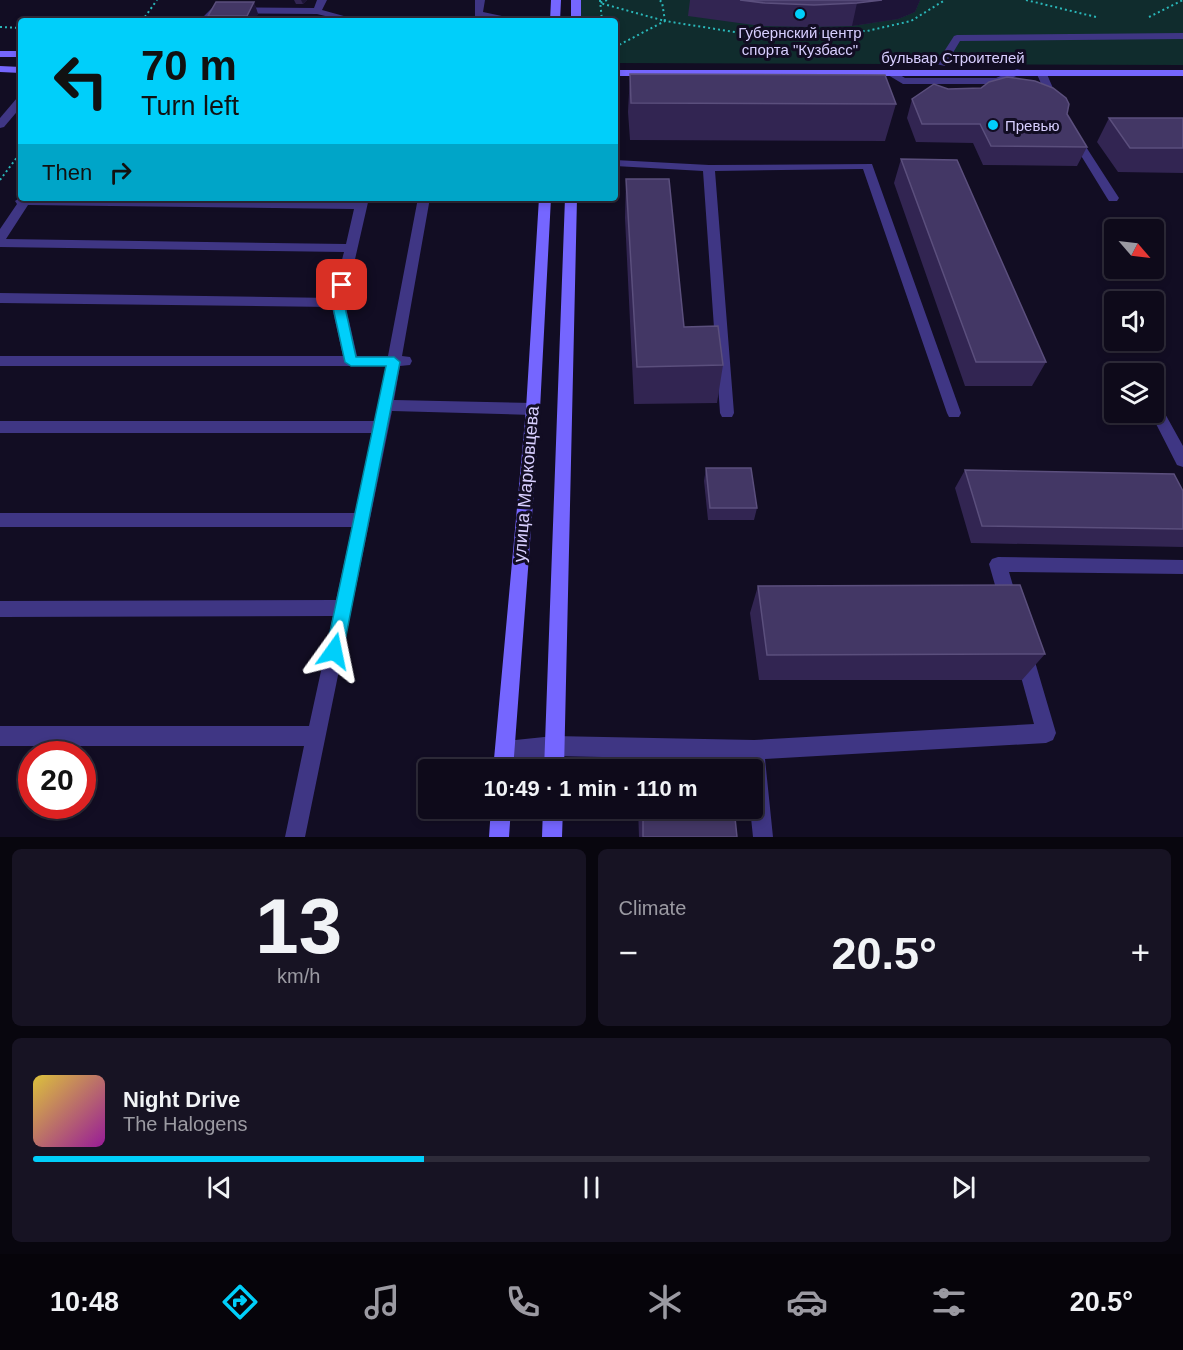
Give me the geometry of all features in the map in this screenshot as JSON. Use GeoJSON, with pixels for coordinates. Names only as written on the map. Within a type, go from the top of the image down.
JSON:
{"type":"FeatureCollection","features":[{"type":"Feature","properties":{"kind":"main road"},"geometry":{"type":"LineString","coordinates":[[555,0],[555,18]]}},
{"type":"Feature","properties":{"kind":"main road"},"geometry":{"type":"LineString","coordinates":[[576,0],[576,18]]}},
{"type":"Feature","properties":{"kind":"main road"},"geometry":{"type":"LineString","coordinates":[[0,54],[18,54]]}},
{"type":"Feature","properties":{"kind":"main road","name":"бульвар Строителей"},"geometry":{"type":"LineString","coordinates":[[618,63],[1183,65]]}},
{"type":"Feature","properties":{"kind":"main road"},"geometry":{"type":"LineString","coordinates":[[0,69],[18,69]]}},
{"type":"Feature","properties":{"kind":"main road","name":"бульвар Строителей"},"geometry":{"type":"LineString","coordinates":[[618,74],[888,72]]}},
{"type":"Feature","properties":{"kind":"main road","name":"бульвар Строителей"},"geometry":{"type":"LineString","coordinates":[[1017,72],[1183,73]]}},
{"type":"Feature","properties":{"kind":"main road","name":"улица Марковцева"},"geometry":{"type":"LineString","coordinates":[[504,759],[533,409],[545,201]]}},
{"type":"Feature","properties":{"kind":"main road","name":"улица Марковцева"},"geometry":{"type":"LineString","coordinates":[[554,759],[571,201]]}},
{"type":"Feature","properties":{"kind":"main road"},"geometry":{"type":"LineString","coordinates":[[499,837],[500,819]]}},
{"type":"Feature","properties":{"kind":"main road"},"geometry":{"type":"LineString","coordinates":[[552,837],[553,819]]}},
{"type":"Feature","properties":{"kind":"street"},"geometry":{"type":"LineString","coordinates":[[305,18],[316,10],[322,0]]}},
{"type":"Feature","properties":{"kind":"street"},"geometry":{"type":"LineString","coordinates":[[480,0],[478,14],[502,18]]}},
{"type":"Feature","properties":{"kind":"street"},"geometry":{"type":"LineString","coordinates":[[206,18],[213,10],[316,10],[346,18]]}},
{"type":"Feature","properties":{"kind":"street"},"geometry":{"type":"LineString","coordinates":[[941,64],[957,38],[1183,36]]}},
{"type":"Feature","properties":{"kind":"street"},"geometry":{"type":"LineString","coordinates":[[888,72],[903,81],[998,81],[1017,72]]}},
{"type":"Feature","properties":{"kind":"street"},"geometry":{"type":"LineString","coordinates":[[1041,72],[1047,92],[1113,198]]}},
{"type":"Feature","properties":{"kind":"street"},"geometry":{"type":"LineString","coordinates":[[0,125],[18,104]]}},
{"type":"Feature","properties":{"kind":"street"},"geometry":{"type":"LineString","coordinates":[[618,163],[709,168],[868,166],[954,413]]}},
{"type":"Feature","properties":{"kind":"street"},"geometry":{"type":"LineString","coordinates":[[709,168],[727,413]]}},
{"type":"Feature","properties":{"kind":"street"},"geometry":{"type":"LineString","coordinates":[[0,238],[24,201]]}},
{"type":"Feature","properties":{"kind":"street"},"geometry":{"type":"LineString","coordinates":[[194,201],[362,202],[338,303],[351,362]]}},
{"type":"Feature","properties":{"kind":"street"},"geometry":{"type":"LineString","coordinates":[[295,837],[381,427],[399,362],[424,201]]}},
{"type":"Feature","properties":{"kind":"street"},"geometry":{"type":"LineString","coordinates":[[0,243],[351,248]]}},
{"type":"Feature","properties":{"kind":"street"},"geometry":{"type":"LineString","coordinates":[[0,298],[338,303]]}},
{"type":"Feature","properties":{"kind":"street"},"geometry":{"type":"LineString","coordinates":[[0,361],[399,362]]}},
{"type":"Feature","properties":{"kind":"street"},"geometry":{"type":"LineString","coordinates":[[386,405],[533,409]]}},
{"type":"Feature","properties":{"kind":"street"},"geometry":{"type":"LineString","coordinates":[[1163,423],[1183,461]]}},
{"type":"Feature","properties":{"kind":"street"},"geometry":{"type":"LineString","coordinates":[[0,427],[381,427]]}},
{"type":"Feature","properties":{"kind":"street"},"geometry":{"type":"LineString","coordinates":[[0,520],[362,520]]}},
{"type":"Feature","properties":{"kind":"street"},"geometry":{"type":"LineString","coordinates":[[1014,620],[998,564],[1183,567]]}},
{"type":"Feature","properties":{"kind":"street"},"geometry":{"type":"LineString","coordinates":[[0,609],[343,608]]}},
{"type":"Feature","properties":{"kind":"street"},"geometry":{"type":"LineString","coordinates":[[508,759],[554,746],[754,750],[1046,733],[1020,643]]}},
{"type":"Feature","properties":{"kind":"street"},"geometry":{"type":"LineString","coordinates":[[0,736],[317,736]]}},
{"type":"Feature","properties":{"kind":"street"},"geometry":{"type":"LineString","coordinates":[[754,750],[763,837]]}},
{"type":"Feature","properties":{"kind":"path"},"geometry":{"type":"LineString","coordinates":[[144,18],[157,0]]}},
{"type":"Feature","properties":{"kind":"path"},"geometry":{"type":"LineString","coordinates":[[600,2],[607,0]]}},
{"type":"Feature","properties":{"kind":"path"},"geometry":{"type":"LineString","coordinates":[[659,0],[662,2],[665,21]]}},
{"type":"Feature","properties":{"kind":"path"},"geometry":{"type":"LineString","coordinates":[[600,2],[665,21],[741,33],[805,34],[867,30],[911,21],[945,0]]}},
{"type":"Feature","properties":{"kind":"path"},"geometry":{"type":"LineString","coordinates":[[1026,0],[1095,17]]}},
{"type":"Feature","properties":{"kind":"path"},"geometry":{"type":"LineString","coordinates":[[1141,21],[1183,0]]}},
{"type":"Feature","properties":{"kind":"path"},"geometry":{"type":"LineString","coordinates":[[600,2],[602,18]]}},
{"type":"Feature","properties":{"kind":"path"},"geometry":{"type":"LineString","coordinates":[[618,45],[665,21]]}},
{"type":"Feature","properties":{"kind":"path"},"geometry":{"type":"LineString","coordinates":[[0,27],[18,28]]}},
{"type":"Feature","properties":{"kind":"path"},"geometry":{"type":"LineString","coordinates":[[0,180],[18,156]]}},
{"type":"Feature","properties":{"kind":"green space"},"geometry":{"type":"Polygon","coordinates":[[[576,0],[1183,0],[1183,65],[618,63],[618,18],[576,18],[576,0]]]}},
{"type":"Feature","properties":{"kind":"building"},"geometry":{"type":"Polygon","coordinates":[[[740,0],[882,0],[814,5],[740,0]]]}},
{"type":"Feature","properties":{"kind":"building"},"geometry":{"type":"Polygon","coordinates":[[[216,2],[254,2],[247,16],[208,16],[216,2]]]}},
{"type":"Feature","properties":{"kind":"building"},"geometry":{"type":"Polygon","coordinates":[[[630,74],[885,75],[896,104],[631,103],[630,74]]]}},
{"type":"Feature","properties":{"kind":"building"},"geometry":{"type":"Polygon","coordinates":[[[1007,77],[1035,81],[1053,88],[1066,98],[1069,104],[1067,114],[1087,147],[991,146],[980,124],[922,124],[912,99],[934,84],[948,89],[981,88],[989,82],[1007,77]]]}},
{"type":"Feature","properties":{"kind":"building"},"geometry":{"type":"Polygon","coordinates":[[[1109,118],[1183,118],[1183,148],[1130,148],[1109,118]]]}},
{"type":"Feature","properties":{"kind":"building"},"geometry":{"type":"Polygon","coordinates":[[[901,159],[957,160],[1046,362],[976,362],[901,159]]]}},
{"type":"Feature","properties":{"kind":"building"},"geometry":{"type":"Polygon","coordinates":[[[626,179],[669,179],[684,327],[718,326],[723,365],[637,367],[626,179]]]}},
{"type":"Feature","properties":{"kind":"building"},"geometry":{"type":"Polygon","coordinates":[[[706,468],[751,468],[757,508],[710,508],[706,468]]]}},
{"type":"Feature","properties":{"kind":"building"},"geometry":{"type":"Polygon","coordinates":[[[965,470],[1174,474],[1183,491],[1183,529],[982,526],[965,470]]]}},
{"type":"Feature","properties":{"kind":"building"},"geometry":{"type":"Polygon","coordinates":[[[1020,585],[1045,654],[767,655],[758,586],[1020,585]]]}},
{"type":"Feature","properties":{"kind":"building"},"geometry":{"type":"Polygon","coordinates":[[[643,819],[735,819],[737,837],[643,837],[643,819]]]}},
{"type":"Feature","properties":{"kind":"place","name":"Губернский центр спорта \"Кузбасс\""},"geometry":{"type":"Point","coordinates":[800,14]}},
{"type":"Feature","properties":{"kind":"place","name":"Превью"},"geometry":{"type":"Point","coordinates":[993,125]}},
{"type":"Feature","properties":{"kind":"route"},"geometry":{"type":"LineString","coordinates":[[334,651],[394,362],[351,362],[338,303],[342,285]]}}]}
